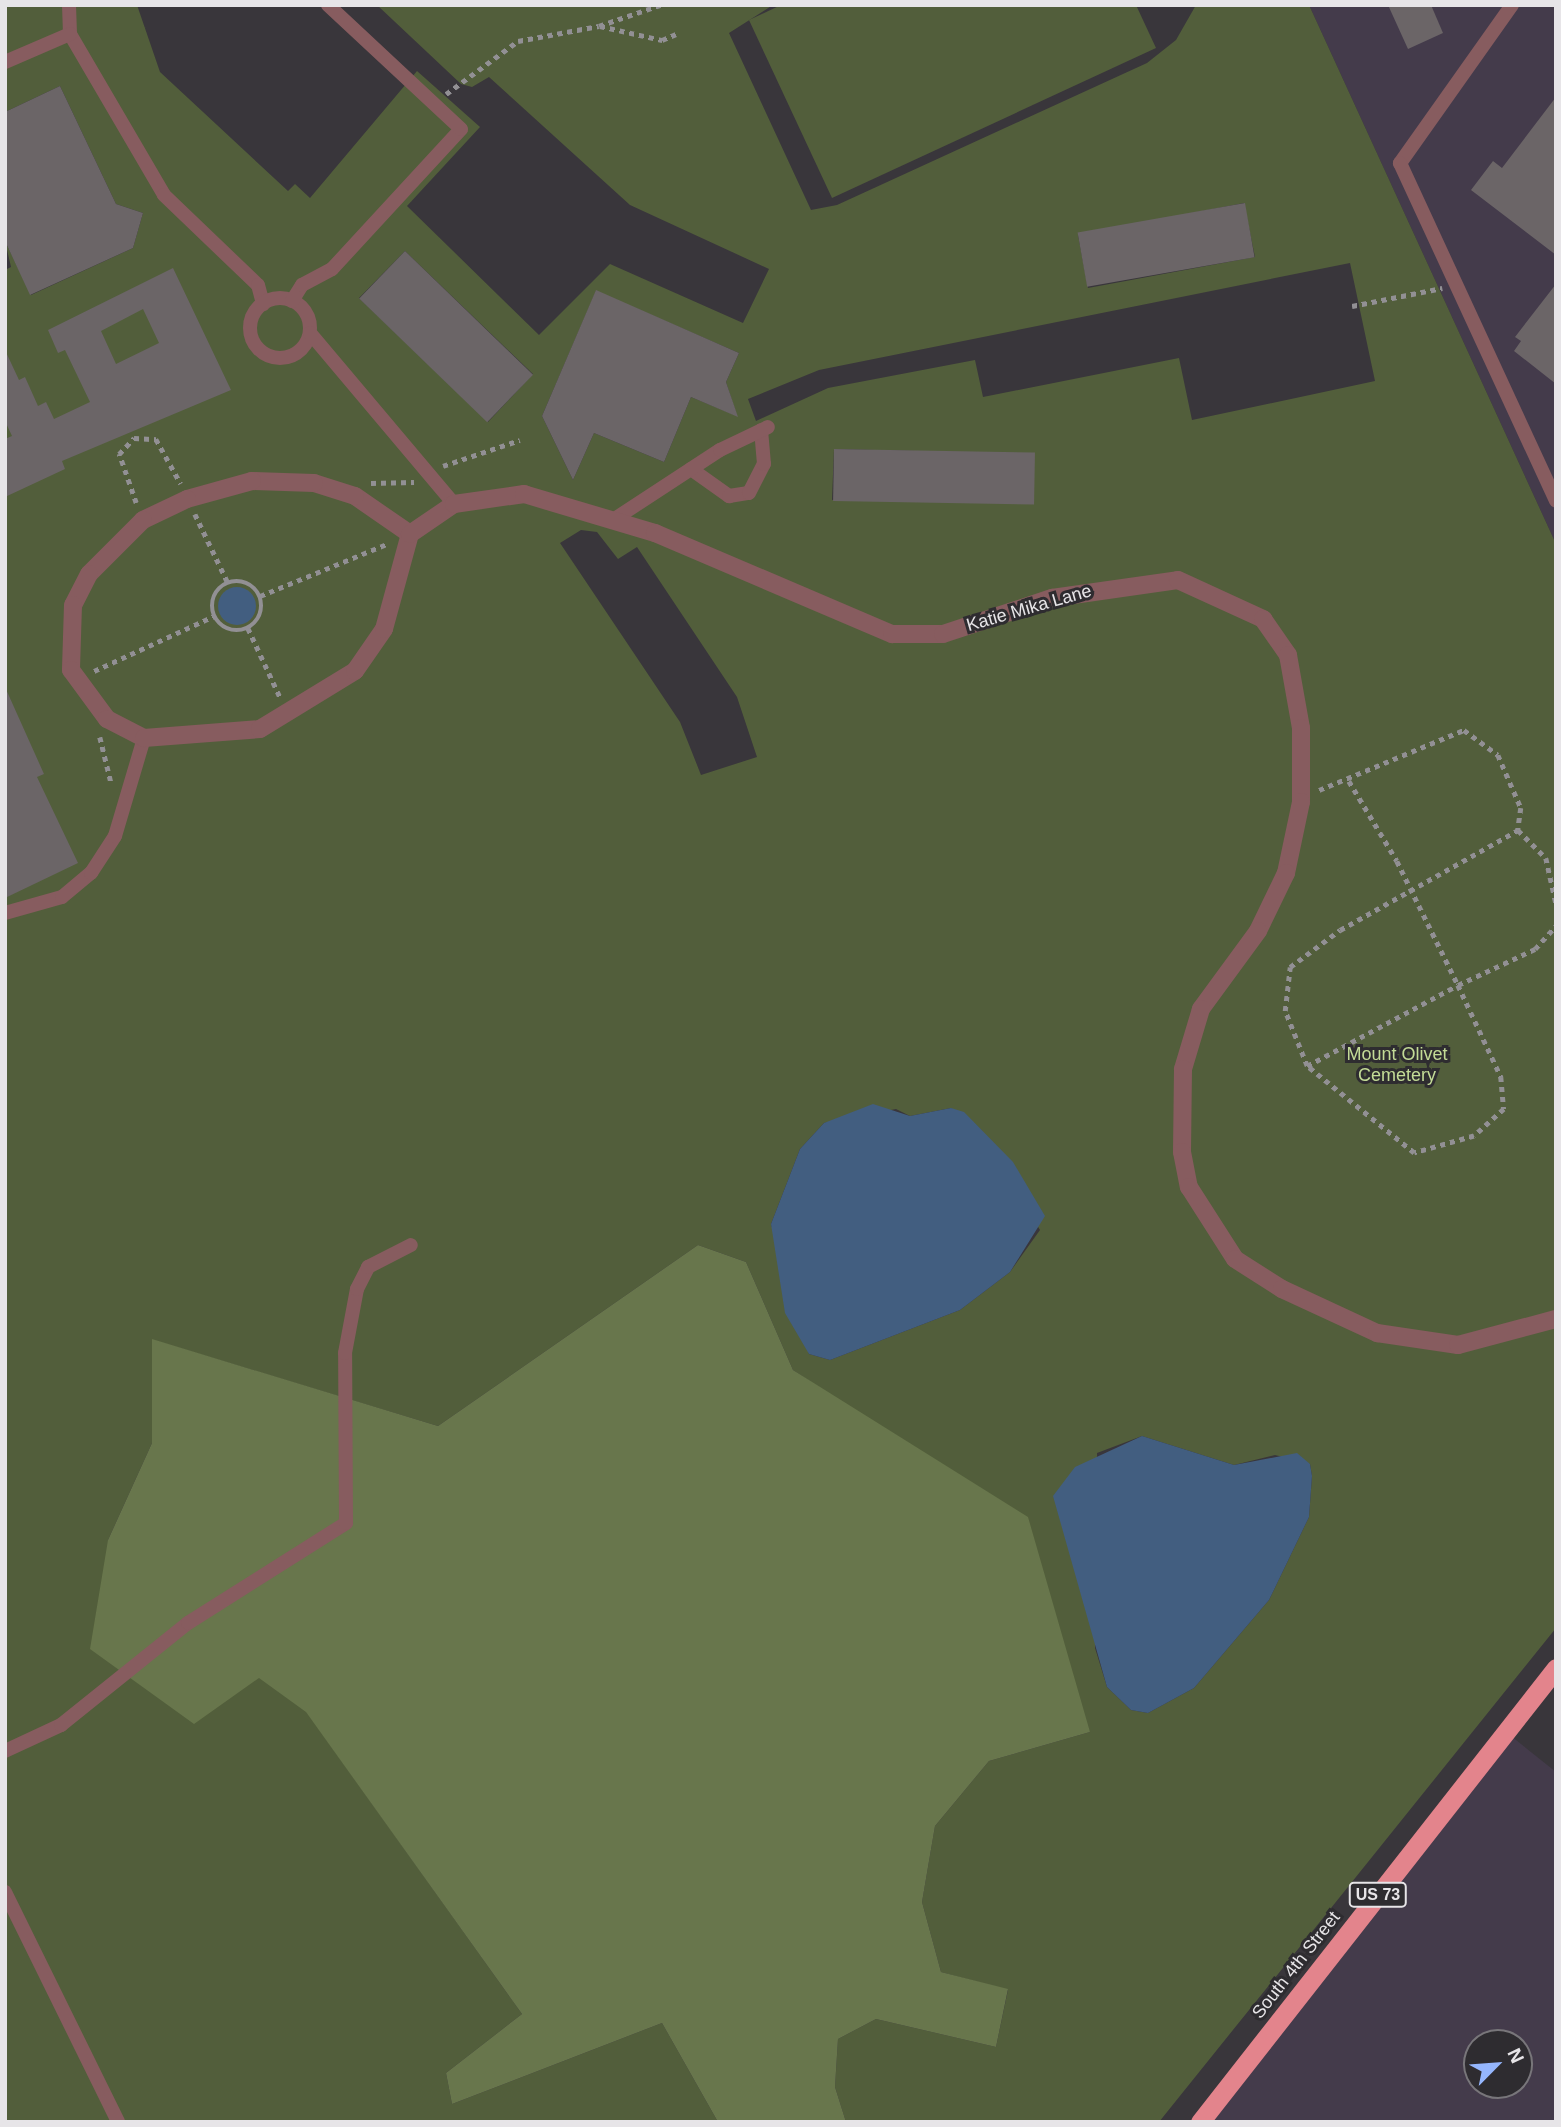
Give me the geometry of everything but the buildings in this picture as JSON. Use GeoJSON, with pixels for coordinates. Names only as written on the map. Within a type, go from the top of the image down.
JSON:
{"type":"FeatureCollection","features":[{"type":"Feature","properties":{"kind":"highway","name":"South 4th Street"},"geometry":{"type":"LineString","coordinates":[[1200,2122],[1556,1668]]}},
{"type":"Feature","properties":{"kind":"street"},"geometry":{"type":"LineString","coordinates":[[410,534],[355,496],[314,483],[252,481],[163,509],[110,548],[73,605],[67,639],[75,680],[107,719],[144,738],[228,735],[289,717],[355,671],[384,628],[410,534],[454,504]]}},
{"type":"Feature","properties":{"kind":"street","name":"Katie Mika Lane"},"geometry":{"type":"LineString","coordinates":[[454,504],[524,494],[613,520],[892,634],[943,634],[1109,586],[1178,580],[1227,597],[1263,619],[1288,655],[1301,728],[1301,795],[1286,873],[1258,931],[1201,1009],[1183,1069],[1182,1152],[1189,1187],[1236,1259],[1282,1289],[1377,1333],[1458,1345],[1556,1319]]}},
{"type":"Feature","properties":{"kind":"lane"},"geometry":{"type":"LineString","coordinates":[[69,5],[69,34],[164,195],[258,285],[263,304],[250,329],[264,353],[292,356],[310,333]]}},
{"type":"Feature","properties":{"kind":"lane"},"geometry":{"type":"LineString","coordinates":[[292,301],[302,285],[332,268],[461,129],[328,5]]}},
{"type":"Feature","properties":{"kind":"lane"},"geometry":{"type":"LineString","coordinates":[[1512,5],[1400,163],[1556,502]]}},
{"type":"Feature","properties":{"kind":"lane"},"geometry":{"type":"LineString","coordinates":[[5,62],[69,34]]}},
{"type":"Feature","properties":{"kind":"lane"},"geometry":{"type":"LineString","coordinates":[[263,304],[292,301],[306,314],[310,333],[454,504]]}},
{"type":"Feature","properties":{"kind":"lane"},"geometry":{"type":"LineString","coordinates":[[613,520],[691,469],[765,428],[764,464],[749,493],[729,496],[691,469]]}},
{"type":"Feature","properties":{"kind":"lane"},"geometry":{"type":"LineString","coordinates":[[5,914],[62,897],[91,873],[115,836],[144,738]]}},
{"type":"Feature","properties":{"kind":"lane"},"geometry":{"type":"LineString","coordinates":[[5,1751],[61,1726],[188,1623],[346,1523],[345,1353],[356,1289],[368,1267],[411,1245]]}},
{"type":"Feature","properties":{"kind":"lane"},"geometry":{"type":"LineString","coordinates":[[5,1892],[118,2122]]}},
{"type":"Feature","properties":{"kind":"path"},"geometry":{"type":"LineString","coordinates":[[436,105],[466,74],[518,41],[599,26],[660,5]]}},
{"type":"Feature","properties":{"kind":"path"},"geometry":{"type":"LineString","coordinates":[[599,26],[662,40],[676,34]]}},
{"type":"Feature","properties":{"kind":"path"},"geometry":{"type":"LineString","coordinates":[[1352,306],[1456,286]]}},
{"type":"Feature","properties":{"kind":"path"},"geometry":{"type":"LineString","coordinates":[[363,481],[391,487],[520,440]]}},
{"type":"Feature","properties":{"kind":"path"},"geometry":{"type":"LineString","coordinates":[[173,492],[193,484]]}},
{"type":"Feature","properties":{"kind":"path"},"geometry":{"type":"LineString","coordinates":[[131,514],[146,504]]}},
{"type":"Feature","properties":{"kind":"path"},"geometry":{"type":"LineString","coordinates":[[260,596],[410,534]]}},
{"type":"Feature","properties":{"kind":"path"},"geometry":{"type":"LineString","coordinates":[[228,583],[250,585],[260,596],[259,618],[248,628],[224,628],[214,616],[216,593],[228,583]]}},
{"type":"Feature","properties":{"kind":"path"},"geometry":{"type":"LineString","coordinates":[[75,680],[214,616]]}},
{"type":"Feature","properties":{"kind":"path"},"geometry":{"type":"LineString","coordinates":[[248,628],[289,717]]}},
{"type":"Feature","properties":{"kind":"path"},"geometry":{"type":"LineString","coordinates":[[93,726],[107,748],[109,793]]}},
{"type":"Feature","properties":{"kind":"path"},"geometry":{"type":"LineString","coordinates":[[1301,795],[1349,781],[1464,730],[1498,755],[1521,808],[1518,830]]}},
{"type":"Feature","properties":{"kind":"path"},"geometry":{"type":"LineString","coordinates":[[1349,781],[1411,890],[1501,1077],[1504,1109],[1474,1136],[1414,1153],[1307,1066],[1285,1011],[1290,967],[1411,890],[1518,830]]}},
{"type":"Feature","properties":{"kind":"path"},"geometry":{"type":"LineString","coordinates":[[1518,830],[1546,858],[1556,903]]}},
{"type":"Feature","properties":{"kind":"path"},"geometry":{"type":"LineString","coordinates":[[1307,1066],[1458,985],[1535,949],[1556,926]]}},
{"type":"Feature","properties":{"kind":"shaded area"},"geometry":{"type":"Polygon","coordinates":[[[1309,5],[1556,5],[1556,544],[1309,5]]]}},
{"type":"Feature","properties":{"kind":"shaded area"},"geometry":{"type":"Polygon","coordinates":[[[1506,1732],[1556,1772],[1556,2122],[1200,2122],[1506,1732]]]}},
{"type":"Feature","properties":{"kind":"green space","name":"Mount Olivet Cemetery"},"geometry":{"type":"Polygon","coordinates":[[[5,5],[137,5],[160,72],[288,191],[295,184],[310,198],[417,71],[480,127],[407,206],[539,335],[610,264],[743,323],[769,269],[630,205],[489,77],[472,87],[461,84],[377,5],[773,5],[729,33],[811,210],[837,205],[1147,63],[1176,40],[1196,5],[1309,5],[1556,544],[1556,1628],[1159,2122],[846,2122],[835,2087],[838,2039],[876,2019],[996,2047],[1008,1990],[941,1972],[922,1902],[935,1826],[989,1761],[1090,1732],[878,1426],[793,1370],[746,1262],[698,1245],[438,1426],[153,1340],[152,1443],[108,1540],[306,1711],[522,2014],[446,2073],[452,2104],[662,2023],[718,2122],[5,2122],[5,270],[11,267],[5,241],[31,295],[133,248],[143,213],[116,204],[60,86],[5,112],[5,5]],[[1244,203],[1078,235],[1088,288],[1255,257],[1244,203]],[[405,251],[359,298],[488,422],[533,374],[405,251]],[[1350,263],[819,370],[748,399],[756,421],[828,388],[975,360],[983,397],[1179,358],[1192,420],[1375,381],[1350,263]],[[596,291],[542,416],[573,480],[594,433],[664,462],[691,397],[737,416],[726,382],[739,353],[596,291]],[[834,449],[832,500],[1035,454],[834,449]],[[581,530],[560,543],[680,722],[701,775],[757,757],[737,697],[637,547],[618,559],[597,532],[581,530]],[[951,1108],[910,1116],[896,1109],[824,1123],[800,1149],[771,1224],[809,1354],[830,1360],[960,1310],[1010,1272],[1040,1230],[980,1130],[951,1108]],[[1142,1436],[1097,1453],[1095,1648],[1107,1687],[1131,1710],[1148,1713],[1194,1688],[1269,1600],[1309,1517],[1312,1476],[1310,1464],[1275,1455],[1234,1465],[1142,1436]]]}},
{"type":"Feature","properties":{"kind":"green space"},"geometry":{"type":"Polygon","coordinates":[[[781,5],[1136,5],[1156,48],[832,198],[749,20],[781,5]]]}},
{"type":"Feature","properties":{"kind":"green space"},"geometry":{"type":"Polygon","coordinates":[[[698,1245],[746,1262],[793,1370],[1028,1517],[1090,1732],[989,1761],[935,1826],[922,1902],[941,1972],[1008,1989],[996,2047],[876,2019],[838,2039],[835,2087],[846,2122],[718,2122],[662,2023],[452,2104],[446,2073],[522,2014],[306,1712],[259,1678],[194,1724],[90,1649],[108,1540],[152,1443],[152,1339],[438,1426],[698,1245]]]}},
{"type":"Feature","properties":{"kind":"water"},"geometry":{"type":"Polygon","coordinates":[[[237,587],[250,593],[256,606],[250,619],[237,625],[224,619],[218,606],[224,593],[237,587]]]}},
{"type":"Feature","properties":{"kind":"water"},"geometry":{"type":"Polygon","coordinates":[[[873,1104],[910,1116],[951,1108],[964,1112],[1013,1162],[1045,1216],[1010,1272],[960,1310],[830,1360],[809,1354],[785,1313],[771,1224],[800,1149],[824,1123],[873,1104]]]}},
{"type":"Feature","properties":{"kind":"water"},"geometry":{"type":"Polygon","coordinates":[[[1142,1436],[1234,1465],[1297,1453],[1310,1464],[1312,1476],[1309,1517],[1269,1600],[1194,1688],[1148,1713],[1131,1710],[1107,1687],[1053,1496],[1075,1467],[1142,1436]]]}}]}
